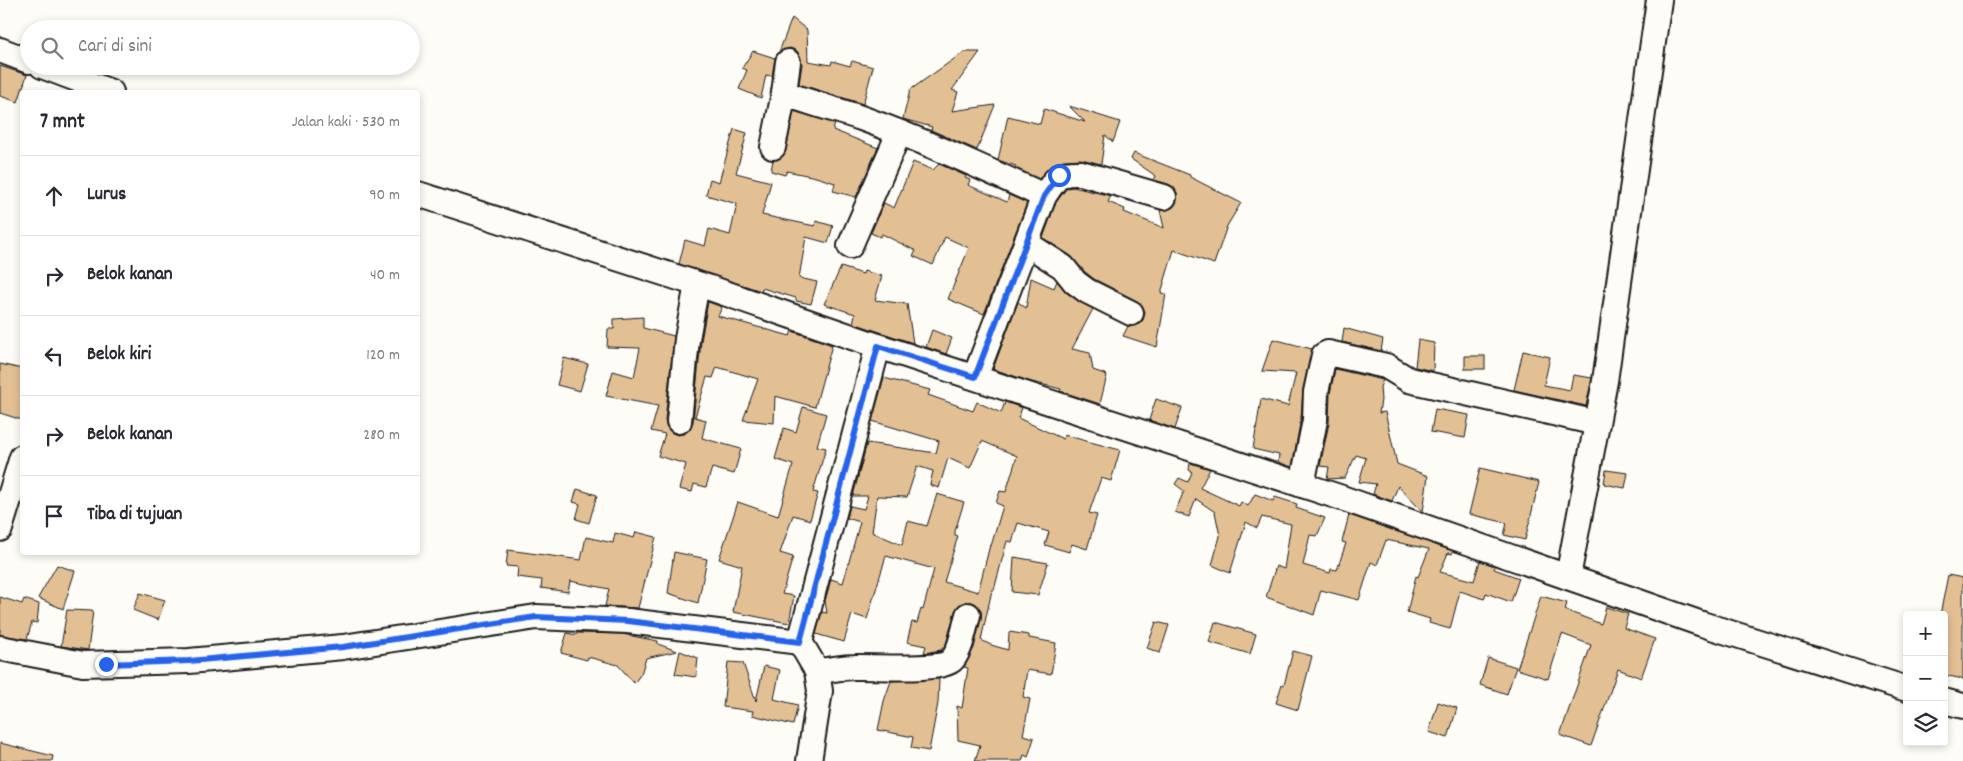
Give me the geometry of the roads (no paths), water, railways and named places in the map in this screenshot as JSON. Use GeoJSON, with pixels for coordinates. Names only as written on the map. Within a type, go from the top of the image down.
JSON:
{"type":"FeatureCollection","features":[{"type":"Feature","properties":{"kind":"street"},"geometry":{"type":"LineString","coordinates":[[1568,577],[1597,423],[1659,0]]}},
{"type":"Feature","properties":{"kind":"street"},"geometry":{"type":"LineString","coordinates":[[0,50],[20,58]]}},
{"type":"Feature","properties":{"kind":"street"},"geometry":{"type":"LineString","coordinates":[[773,147],[788,62]]}},
{"type":"Feature","properties":{"kind":"street"},"geometry":{"type":"LineString","coordinates":[[66,75],[106,90]]}},
{"type":"Feature","properties":{"kind":"street"},"geometry":{"type":"LineString","coordinates":[[784,93],[860,117],[946,151],[1044,196]]}},
{"type":"Feature","properties":{"kind":"street"},"geometry":{"type":"LineString","coordinates":[[850,246],[900,133]]}},
{"type":"Feature","properties":{"kind":"street"},"geometry":{"type":"LineString","coordinates":[[975,377],[1044,196],[1059,175],[1068,173],[1081,174],[1164,197]]}},
{"type":"Feature","properties":{"kind":"street"},"geometry":{"type":"LineString","coordinates":[[420,195],[1302,484],[1702,624],[1903,688]]}},
{"type":"Feature","properties":{"kind":"street"},"geometry":{"type":"LineString","coordinates":[[1026,243],[1063,267],[1075,282],[1087,291],[1131,313]]}},
{"type":"Feature","properties":{"kind":"street"},"geometry":{"type":"LineString","coordinates":[[679,421],[687,339],[697,284]]}},
{"type":"Feature","properties":{"kind":"street"},"geometry":{"type":"LineString","coordinates":[[809,761],[820,691],[817,671],[800,642],[878,346]]}},
{"type":"Feature","properties":{"kind":"street"},"geometry":{"type":"LineString","coordinates":[[1302,484],[1315,420],[1316,392],[1324,355],[1328,353],[1386,366],[1409,380],[1597,423]]}},
{"type":"Feature","properties":{"kind":"street"},"geometry":{"type":"LineString","coordinates":[[0,529],[20,464]]}},
{"type":"Feature","properties":{"kind":"street"},"geometry":{"type":"LineString","coordinates":[[817,671],[854,667],[926,667],[946,665],[953,659],[958,649],[968,615]]}},
{"type":"Feature","properties":{"kind":"street"},"geometry":{"type":"LineString","coordinates":[[0,648],[82,664],[189,661],[343,647],[536,617],[628,621],[800,642]]}},
{"type":"Feature","properties":{"kind":"street"},"geometry":{"type":"LineString","coordinates":[[1947,701],[1963,706]]}}]}
